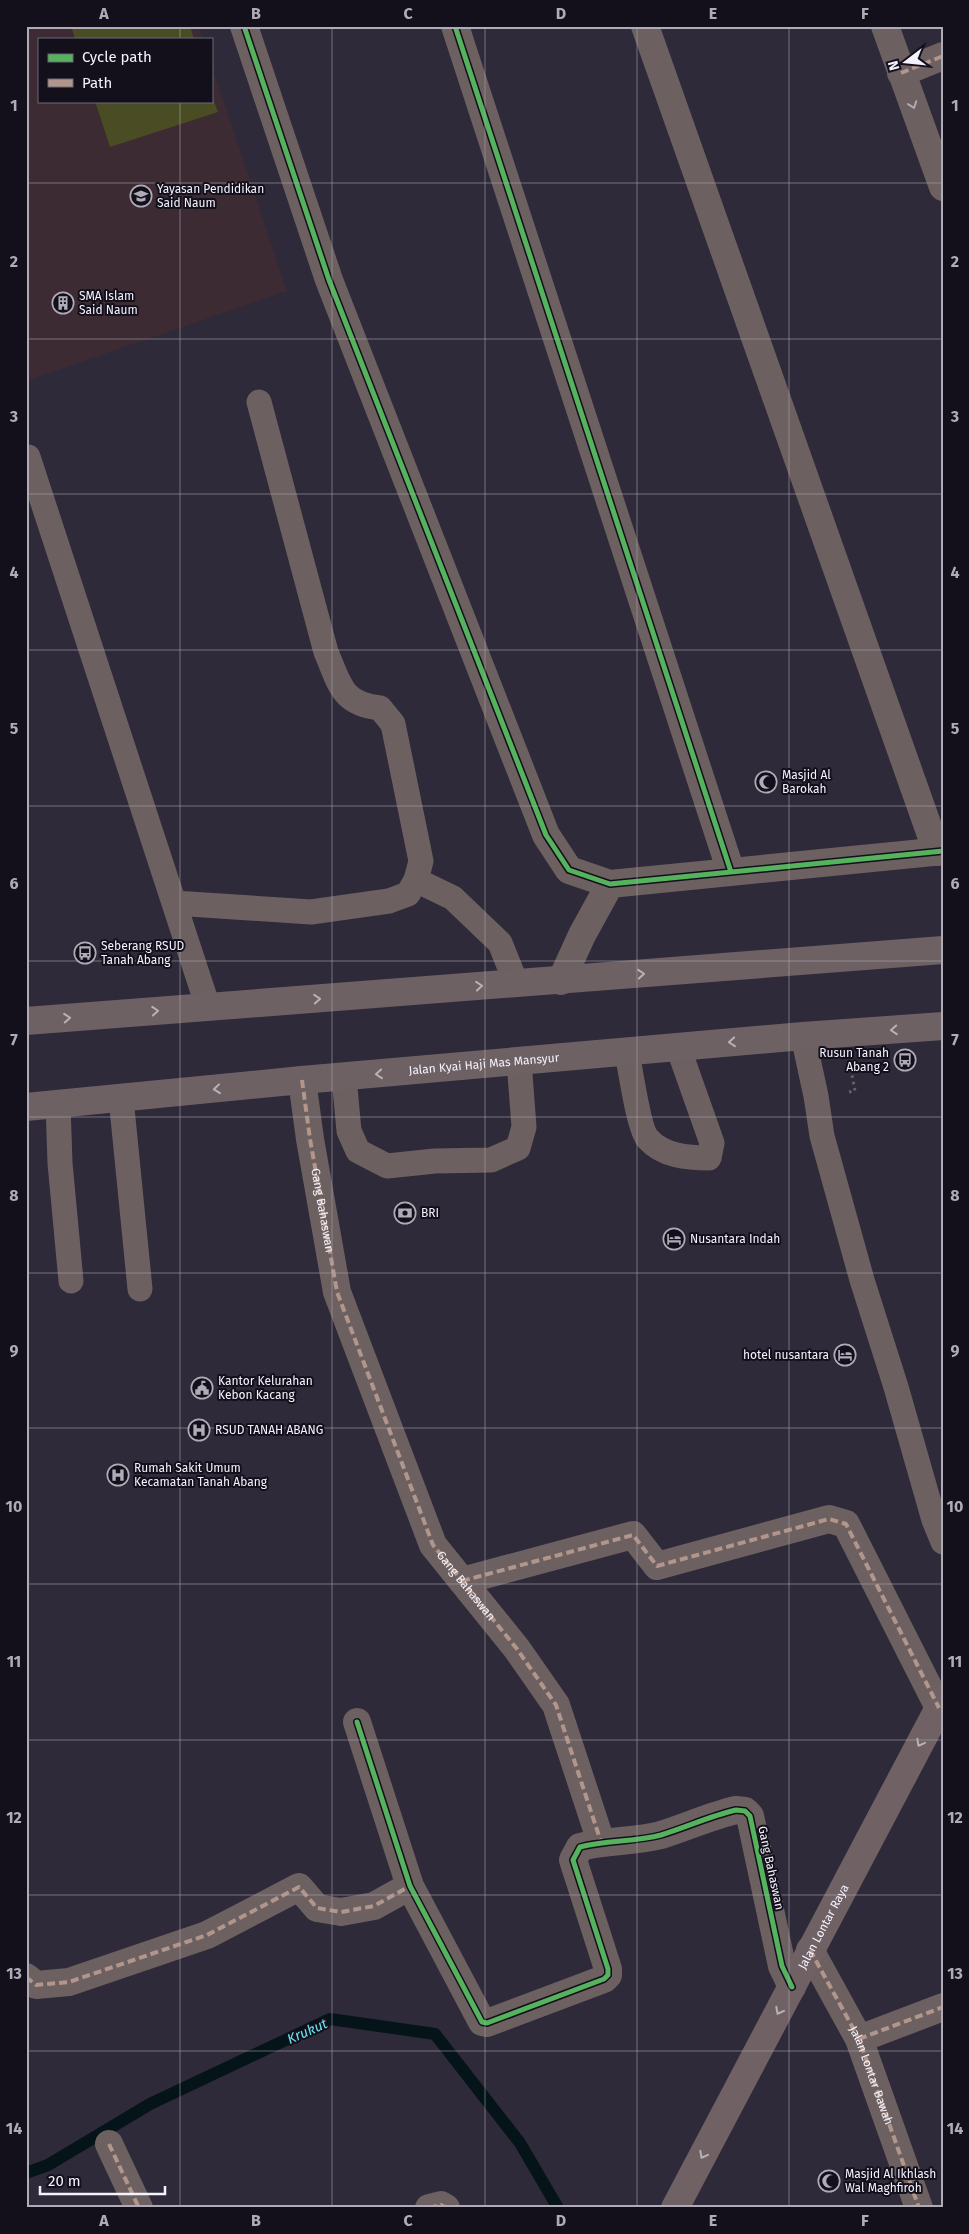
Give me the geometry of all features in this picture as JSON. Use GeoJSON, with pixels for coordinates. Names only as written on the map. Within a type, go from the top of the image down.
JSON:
{"type":"FeatureCollection","features":[{"type":"Feature","properties":{"kind":"main road"},"geometry":{"type":"LineString","coordinates":[[26,1021],[943,950]]}},
{"type":"Feature","properties":{"kind":"main road","name":"Jalan Kyai Haji Mas Mansyur"},"geometry":{"type":"LineString","coordinates":[[26,1108],[302,1080],[803,1036],[943,1026]]}},
{"type":"Feature","properties":{"kind":"street"},"geometry":{"type":"LineString","coordinates":[[244,26],[329,280],[546,836],[569,870],[610,884],[940,851],[645,26]]}},
{"type":"Feature","properties":{"kind":"street"},"geometry":{"type":"LineString","coordinates":[[455,26],[730,872]]}},
{"type":"Feature","properties":{"kind":"street"},"geometry":{"type":"LineString","coordinates":[[885,26],[943,187]]}},
{"type":"Feature","properties":{"kind":"street"},"geometry":{"type":"LineString","coordinates":[[901,73],[943,56]]}},
{"type":"Feature","properties":{"kind":"street"},"geometry":{"type":"LineString","coordinates":[[561,981],[582,935],[610,884]]}},
{"type":"Feature","properties":{"kind":"street","name":"Gang Bahaswan"},"geometry":{"type":"LineString","coordinates":[[302,1080],[310,1139],[337,1292],[433,1545],[517,1649],[556,1705],[601,1842],[661,1835],[720,1813],[736,1810],[745,1811],[752,1823],[782,1966],[792,1987]]}},
{"type":"Feature","properties":{"kind":"street"},"geometry":{"type":"LineString","coordinates":[[462,1581],[633,1535],[657,1566],[829,1519],[846,1524],[941,1704]]}},
{"type":"Feature","properties":{"kind":"street","name":"Jalan Lontar Raya"},"geometry":{"type":"LineString","coordinates":[[675,2208],[941,1704]]}},
{"type":"Feature","properties":{"kind":"street"},"geometry":{"type":"LineString","coordinates":[[357,1722],[410,1886],[477,2017],[482,2022],[487,2023],[604,1979],[608,1975],[608,1969],[573,1860],[580,1847],[601,1842]]}},
{"type":"Feature","properties":{"kind":"street"},"geometry":{"type":"LineString","coordinates":[[31,1981],[69,1982],[207,1935],[299,1887],[317,1908],[341,1912],[374,1906],[410,1886]]}},
{"type":"Feature","properties":{"kind":"street","name":"Jalan Lontar Bawah"},"geometry":{"type":"LineString","coordinates":[[810,1950],[860,2039],[919,2208]]}},
{"type":"Feature","properties":{"kind":"street"},"geometry":{"type":"LineString","coordinates":[[860,2039],[943,2007]]}},
{"type":"Feature","properties":{"kind":"street"},"geometry":{"type":"LineString","coordinates":[[109,2144],[139,2208]]}},
{"type":"Feature","properties":{"kind":"street"},"geometry":{"type":"LineString","coordinates":[[428,2208],[441,2204],[446,2208]]}},
{"type":"Feature","properties":{"kind":"lane"},"geometry":{"type":"LineString","coordinates":[[174,903],[311,912],[389,901],[408,894],[416,880],[421,861],[393,724],[380,708],[364,706],[349,698],[338,681],[326,652],[259,402]]}},
{"type":"Feature","properties":{"kind":"lane"},"geometry":{"type":"LineString","coordinates":[[28,457],[208,1008]]}},
{"type":"Feature","properties":{"kind":"lane"},"geometry":{"type":"LineString","coordinates":[[416,880],[453,898],[500,943],[516,983]]}},
{"type":"Feature","properties":{"kind":"lane"},"geometry":{"type":"LineString","coordinates":[[803,1036],[816,1096],[822,1136],[862,1280],[896,1387],[934,1520],[943,1542]]}},
{"type":"Feature","properties":{"kind":"lane"},"geometry":{"type":"LineString","coordinates":[[627,1052],[646,1138],[658,1148],[671,1154],[692,1158],[710,1158],[712,1143],[678,1047]]}},
{"type":"Feature","properties":{"kind":"lane"},"geometry":{"type":"LineString","coordinates":[[344,1077],[349,1131],[358,1151],[387,1166],[435,1161],[491,1160],[518,1148],[524,1127],[519,1061]]}},
{"type":"Feature","properties":{"kind":"lane"},"geometry":{"type":"LineString","coordinates":[[121,1098],[140,1289]]}},
{"type":"Feature","properties":{"kind":"lane"},"geometry":{"type":"LineString","coordinates":[[58,1104],[60,1162],[71,1281]]}},
{"type":"Feature","properties":{"kind":"shaded area","name":"Yayasan Pendidikan Said Naum"},"geometry":{"type":"Polygon","coordinates":[[[26,26],[199,26],[203,38],[38,38],[38,102],[212,102],[212,66],[287,291],[26,381],[26,26]]]}},
{"type":"Feature","properties":{"kind":"green space"},"geometry":{"type":"Polygon","coordinates":[[[71,26],[190,26],[194,38],[75,38],[71,26]]]}},
{"type":"Feature","properties":{"kind":"green space"},"geometry":{"type":"Polygon","coordinates":[[[212,96],[218,112],[110,147],[95,102],[212,102],[212,96]]]}},
{"type":"Feature","properties":{"kind":"waterway","name":"Krukut"},"geometry":{"type":"LineString","coordinates":[[26,2173],[48,2165],[150,2104],[330,2019],[435,2034],[520,2143],[558,2208]]}},
{"type":"Feature","properties":{"kind":"marked path"},"geometry":{"type":"LineString","coordinates":[[901,73],[943,56]]}},
{"type":"Feature","properties":{"kind":"marked path"},"geometry":{"type":"LineString","coordinates":[[302,1080],[310,1139],[337,1292],[433,1545],[517,1649],[556,1705],[601,1842]]}},
{"type":"Feature","properties":{"kind":"marked path"},"geometry":{"type":"LineString","coordinates":[[462,1581],[633,1535],[657,1566],[829,1519],[846,1524],[939,1708]]}},
{"type":"Feature","properties":{"kind":"marked path"},"geometry":{"type":"LineString","coordinates":[[26,1977],[36,1985],[69,1982],[207,1935],[299,1887],[317,1908],[341,1912],[374,1906],[410,1886]]}},
{"type":"Feature","properties":{"kind":"marked path"},"geometry":{"type":"LineString","coordinates":[[810,1950],[859,2039],[919,2208]]}},
{"type":"Feature","properties":{"kind":"marked path"},"geometry":{"type":"LineString","coordinates":[[859,2039],[943,2007]]}},
{"type":"Feature","properties":{"kind":"marked path"},"geometry":{"type":"LineString","coordinates":[[109,2144],[139,2208]]}},
{"type":"Feature","properties":{"kind":"marked path"},"geometry":{"type":"LineString","coordinates":[[429,2208],[441,2205],[446,2208]]}},
{"type":"Feature","properties":{"kind":"cycle path"},"geometry":{"type":"LineString","coordinates":[[244,26],[329,280],[546,835],[569,870],[610,884],[943,851]]}},
{"type":"Feature","properties":{"kind":"cycle path"},"geometry":{"type":"LineString","coordinates":[[455,26],[731,872]]}},
{"type":"Feature","properties":{"kind":"cycle path"},"geometry":{"type":"LineString","coordinates":[[357,1722],[410,1886],[482,2022],[487,2023],[604,1979],[608,1975],[608,1969],[573,1860],[580,1847],[661,1835],[736,1810],[745,1811],[750,1816],[782,1966],[792,1987]]}},
{"type":"Feature","properties":{"kind":"place","name":"Yayasan Pendidikan Said Naum"},"geometry":{"type":"Point","coordinates":[141,196]}},
{"type":"Feature","properties":{"kind":"place","name":"SMA Islam Said Naum"},"geometry":{"type":"Point","coordinates":[63,303]}},
{"type":"Feature","properties":{"kind":"place","name":"Masjid Al Barokah"},"geometry":{"type":"Point","coordinates":[766,782]}},
{"type":"Feature","properties":{"kind":"place","name":"Seberang RSUD Tanah Abang"},"geometry":{"type":"Point","coordinates":[85,953]}},
{"type":"Feature","properties":{"kind":"place","name":"Rusun Tanah Abang 2"},"geometry":{"type":"Point","coordinates":[905,1060]}},
{"type":"Feature","properties":{"kind":"place","name":"BRI"},"geometry":{"type":"Point","coordinates":[405,1213]}},
{"type":"Feature","properties":{"kind":"place","name":"Nusantara Indah"},"geometry":{"type":"Point","coordinates":[674,1239]}},
{"type":"Feature","properties":{"kind":"place","name":"hotel nusantara"},"geometry":{"type":"Point","coordinates":[845,1355]}},
{"type":"Feature","properties":{"kind":"place","name":"Kantor Kelurahan Kebon Kacang"},"geometry":{"type":"Point","coordinates":[202,1388]}},
{"type":"Feature","properties":{"kind":"place","name":"RSUD TANAH ABANG"},"geometry":{"type":"Point","coordinates":[199,1430]}},
{"type":"Feature","properties":{"kind":"place","name":"Rumah Sakit Umum Kecamatan Tanah Abang"},"geometry":{"type":"Point","coordinates":[118,1475]}},
{"type":"Feature","properties":{"kind":"place","name":"Masjid Al Ikhlash Wal Maghfiroh"},"geometry":{"type":"Point","coordinates":[829,2181]}}]}
